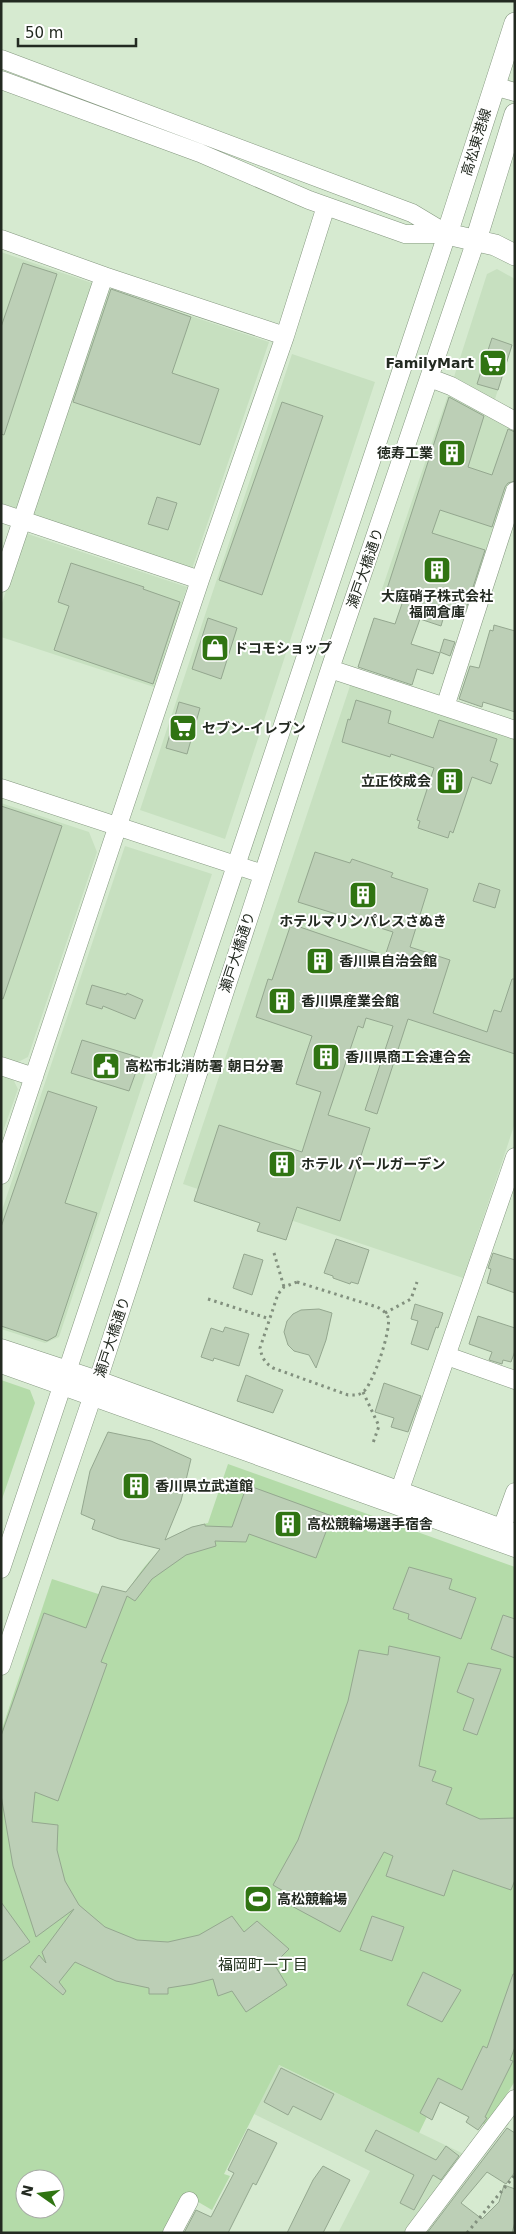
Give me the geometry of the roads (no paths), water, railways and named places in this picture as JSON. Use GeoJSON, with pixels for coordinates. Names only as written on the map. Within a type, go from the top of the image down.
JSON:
{"type":"FeatureCollection","features":[{"type":"Feature","properties":{"kind":"main road","name":"高松東港線"},"geometry":{"type":"LineString","coordinates":[[447,234],[515,23]]}},
{"type":"Feature","properties":{"kind":"main road","name":"高松東港線"},"geometry":{"type":"LineString","coordinates":[[476,240],[515,114]]}},
{"type":"Feature","properties":{"kind":"main road"},"geometry":{"type":"LineString","coordinates":[[447,234],[495,245],[515,255]]}},
{"type":"Feature","properties":{"kind":"street"},"geometry":{"type":"LineString","coordinates":[[1,59],[412,213],[447,234]]}},
{"type":"Feature","properties":{"kind":"street"},"geometry":{"type":"LineString","coordinates":[[1,80],[200,153],[326,206],[405,234],[447,234]]}},
{"type":"Feature","properties":{"kind":"street"},"geometry":{"type":"LineString","coordinates":[[494,86],[515,92]]}},
{"type":"Feature","properties":{"kind":"street"},"geometry":{"type":"LineString","coordinates":[[1,1174],[200,580],[285,336],[326,206]]}},
{"type":"Feature","properties":{"kind":"street","name":"瀬戸大橋通り"},"geometry":{"type":"LineString","coordinates":[[1,1569],[447,234]]}},
{"type":"Feature","properties":{"kind":"street"},"geometry":{"type":"LineString","coordinates":[[1,239],[104,276],[285,336]]}},
{"type":"Feature","properties":{"kind":"street","name":"瀬戸大橋通り"},"geometry":{"type":"LineString","coordinates":[[1,1666],[95,1388],[330,670],[476,240]]}},
{"type":"Feature","properties":{"kind":"street"},"geometry":{"type":"LineString","coordinates":[[1,582],[104,276]]}},
{"type":"Feature","properties":{"kind":"street"},"geometry":{"type":"LineString","coordinates":[[430,378],[451,386],[515,422]]}},
{"type":"Feature","properties":{"kind":"street"},"geometry":{"type":"LineString","coordinates":[[445,707],[515,491]]}},
{"type":"Feature","properties":{"kind":"street"},"geometry":{"type":"LineString","coordinates":[[1,513],[200,580]]}},
{"type":"Feature","properties":{"kind":"street"},"geometry":{"type":"LineString","coordinates":[[330,670],[515,730]]}},
{"type":"Feature","properties":{"kind":"street"},"geometry":{"type":"LineString","coordinates":[[1,788],[263,874]]}},
{"type":"Feature","properties":{"kind":"street"},"geometry":{"type":"LineString","coordinates":[[1,1066],[34,1077]]}},
{"type":"Feature","properties":{"kind":"street"},"geometry":{"type":"LineString","coordinates":[[398,1498],[515,1157]]}},
{"type":"Feature","properties":{"kind":"street"},"geometry":{"type":"LineString","coordinates":[[1,1348],[64,1377],[398,1498],[515,1548]]}},
{"type":"Feature","properties":{"kind":"street"},"geometry":{"type":"LineString","coordinates":[[448,1356],[515,1380]]}},
{"type":"Feature","properties":{"kind":"street"},"geometry":{"type":"LineString","coordinates":[[1,1364],[64,1377]]}},
{"type":"Feature","properties":{"kind":"street"},"geometry":{"type":"LineString","coordinates":[[398,1498],[508,1531],[515,1492]]}},
{"type":"Feature","properties":{"kind":"street"},"geometry":{"type":"LineString","coordinates":[[414,2233],[515,2099]]}},
{"type":"Feature","properties":{"kind":"street"},"geometry":{"type":"LineString","coordinates":[[172,2233],[188,2201]]}},
{"type":"Feature","properties":{"kind":"place","name":"FamilyMart"},"geometry":{"type":"Point","coordinates":[493,363]}},
{"type":"Feature","properties":{"kind":"place","name":"徳寿工業"},"geometry":{"type":"Point","coordinates":[452,453]}},
{"type":"Feature","properties":{"kind":"place","name":"大庭硝子株式会社 福岡倉庫"},"geometry":{"type":"Point","coordinates":[437,570]}},
{"type":"Feature","properties":{"kind":"place","name":"ドコモショップ"},"geometry":{"type":"Point","coordinates":[215,648]}},
{"type":"Feature","properties":{"kind":"place","name":"セブン-イレブン"},"geometry":{"type":"Point","coordinates":[183,728]}},
{"type":"Feature","properties":{"kind":"place","name":"立正佼成会"},"geometry":{"type":"Point","coordinates":[450,781]}},
{"type":"Feature","properties":{"kind":"place","name":"ホテルマリンパレスさぬき"},"geometry":{"type":"Point","coordinates":[363,895]}},
{"type":"Feature","properties":{"kind":"place","name":"香川県自治会館"},"geometry":{"type":"Point","coordinates":[320,961]}},
{"type":"Feature","properties":{"kind":"place","name":"香川県産業会館"},"geometry":{"type":"Point","coordinates":[282,1001]}},
{"type":"Feature","properties":{"kind":"place","name":"香川県商工会連合会"},"geometry":{"type":"Point","coordinates":[326,1057]}},
{"type":"Feature","properties":{"kind":"place","name":"高松市北消防署 朝日分署"},"geometry":{"type":"Point","coordinates":[106,1066]}},
{"type":"Feature","properties":{"kind":"place","name":"ホテル パールガーデン"},"geometry":{"type":"Point","coordinates":[282,1164]}},
{"type":"Feature","properties":{"kind":"place","name":"香川県立武道館"},"geometry":{"type":"Point","coordinates":[136,1486]}},
{"type":"Feature","properties":{"kind":"place","name":"高松競輪場選手宿舎"},"geometry":{"type":"Point","coordinates":[288,1524]}},
{"type":"Feature","properties":{"kind":"place","name":"高松競輪場"},"geometry":{"type":"Point","coordinates":[258,1899]}},
{"type":"Feature","properties":{"kind":"district","name":"福岡町一丁目"},"geometry":{"type":"Point","coordinates":[263,1965]}}]}
